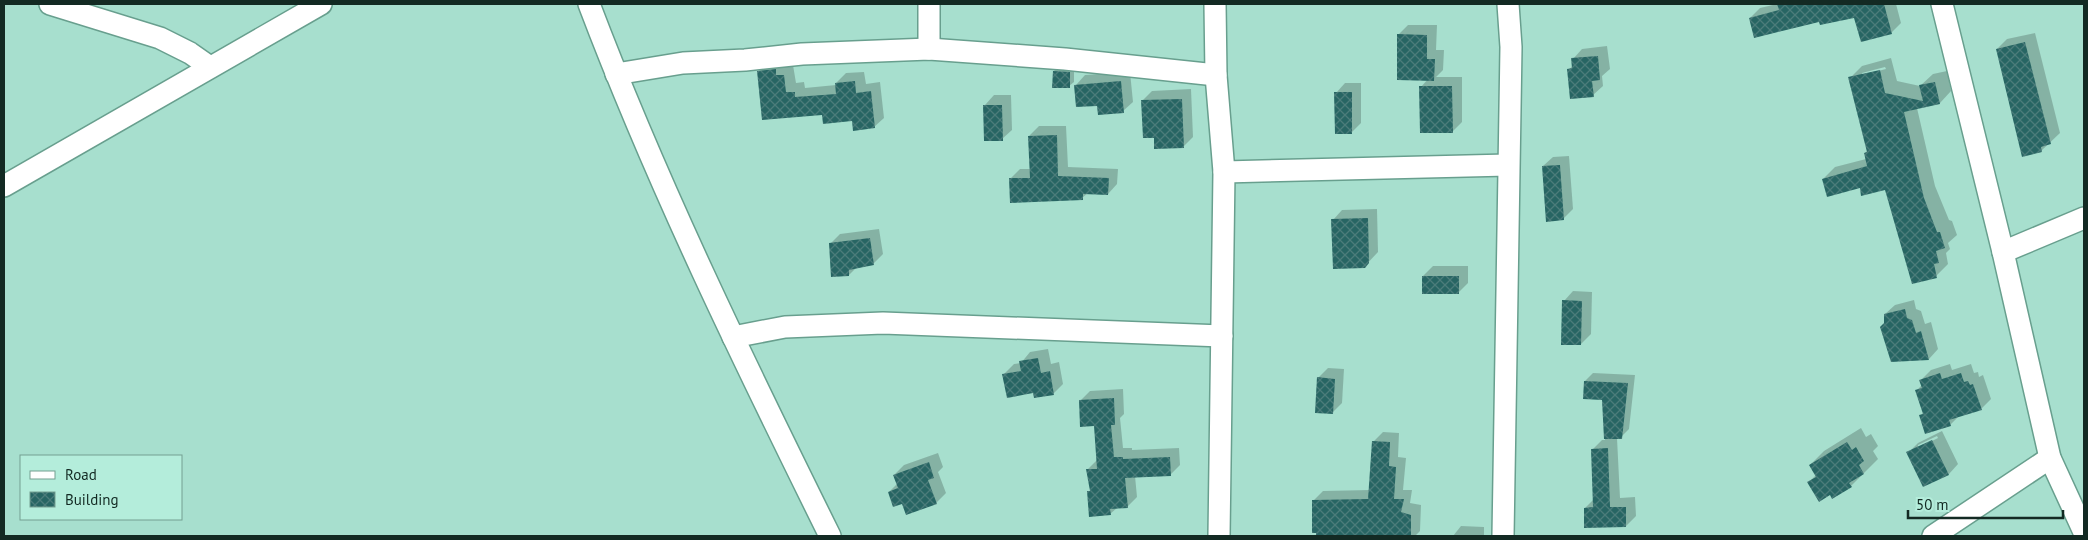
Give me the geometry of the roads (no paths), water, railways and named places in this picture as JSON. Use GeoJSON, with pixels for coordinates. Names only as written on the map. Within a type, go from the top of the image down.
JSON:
{"type":"FeatureCollection","features":[{"type":"Feature","properties":{"kind":"street"},"geometry":{"type":"LineString","coordinates":[[50,4],[160,38],[190,53],[210,67]]}},
{"type":"Feature","properties":{"kind":"street"},"geometry":{"type":"LineString","coordinates":[[4,186],[321,4]]}},
{"type":"Feature","properties":{"kind":"street"},"geometry":{"type":"LineString","coordinates":[[589,4],[616,74],[733,337],[830,536]]}},
{"type":"Feature","properties":{"kind":"street"},"geometry":{"type":"LineString","coordinates":[[929,4],[929,49]]}},
{"type":"Feature","properties":{"kind":"street"},"geometry":{"type":"LineString","coordinates":[[1215,4],[1216,75],[1224,172],[1219,536]]}},
{"type":"Feature","properties":{"kind":"street"},"geometry":{"type":"LineString","coordinates":[[1503,536],[1511,47],[1508,4]]}},
{"type":"Feature","properties":{"kind":"street"},"geometry":{"type":"LineString","coordinates":[[1942,4],[2003,252],[2050,458],[2084,532]]}},
{"type":"Feature","properties":{"kind":"street"},"geometry":{"type":"LineString","coordinates":[[616,74],[683,63],[745,60],[802,54],[929,49],[1065,59],[1216,75]]}},
{"type":"Feature","properties":{"kind":"street"},"geometry":{"type":"LineString","coordinates":[[1224,172],[1508,165]]}},
{"type":"Feature","properties":{"kind":"street"},"geometry":{"type":"LineString","coordinates":[[2003,252],[2084,218]]}},
{"type":"Feature","properties":{"kind":"street"},"geometry":{"type":"LineString","coordinates":[[733,337],[785,327],[883,323],[1222,336]]}},
{"type":"Feature","properties":{"kind":"street"},"geometry":{"type":"LineString","coordinates":[[1933,536],[2050,458]]}}]}
